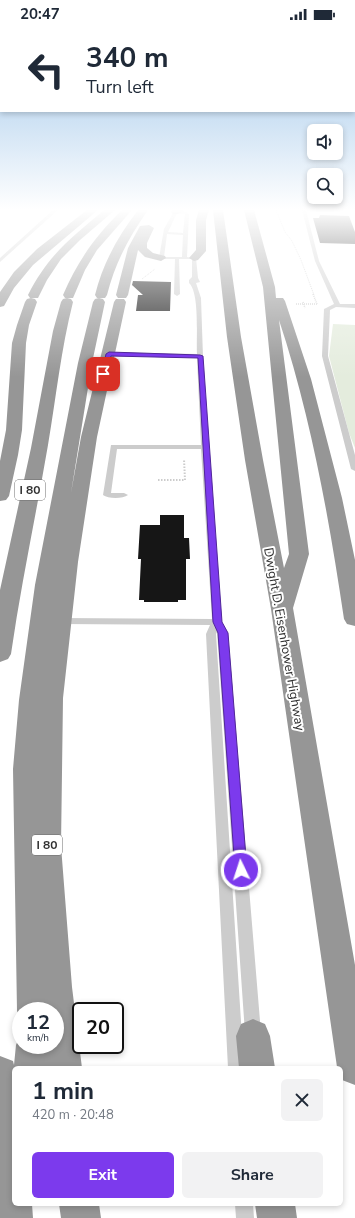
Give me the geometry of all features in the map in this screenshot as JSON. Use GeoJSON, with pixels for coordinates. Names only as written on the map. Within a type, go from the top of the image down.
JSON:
{"type":"FeatureCollection","features":[{"type":"Feature","properties":{"kind":"highway"},"geometry":{"type":"LineString","coordinates":[[0,284],[15,266]]}},
{"type":"Feature","properties":{"kind":"highway"},"geometry":{"type":"LineString","coordinates":[[0,303],[15,278],[26,266]]}},
{"type":"Feature","properties":{"kind":"highway","name":"I 80"},"geometry":{"type":"LineString","coordinates":[[0,496],[14,430],[20,338],[32,298],[50,266]]}},
{"type":"Feature","properties":{"kind":"highway","name":"I 80"},"geometry":{"type":"LineString","coordinates":[[0,654],[16,562],[45,418],[57,336],[68,298],[82,266]]}},
{"type":"Feature","properties":{"kind":"highway","name":"I 80"},"geometry":{"type":"LineString","coordinates":[[34,1002],[26,769],[30,700],[46,577],[86,363],[100,298],[110,266]]}},
{"type":"Feature","properties":{"kind":"highway","name":"I 80"},"geometry":{"type":"LineString","coordinates":[[64,1066],[55,987],[47,846],[51,698],[60,622],[89,437],[129,266]]}},
{"type":"Feature","properties":{"kind":"highway","name":"Dwight D. Eisenhower Highway"},"geometry":{"type":"LineString","coordinates":[[225,266],[234,337],[252,452],[282,609],[355,1068]]}},
{"type":"Feature","properties":{"kind":"highway"},"geometry":{"type":"LineString","coordinates":[[263,266],[268,287],[299,554],[282,609]]}},
{"type":"Feature","properties":{"kind":"highway"},"geometry":{"type":"LineString","coordinates":[[264,266],[286,319],[323,447],[341,532],[355,619]]}},
{"type":"Feature","properties":{"kind":"highway"},"geometry":{"type":"LineString","coordinates":[[32,1066],[33,1054]]}},
{"type":"Feature","properties":{"kind":"highway"},"geometry":{"type":"LineString","coordinates":[[0,1074],[13,1218]]}},
{"type":"Feature","properties":{"kind":"highway"},"geometry":{"type":"LineString","coordinates":[[22,1218],[23,1206]]}},
{"type":"Feature","properties":{"kind":"highway"},"geometry":{"type":"LineString","coordinates":[[79,1206],[81,1218]]}},
{"type":"Feature","properties":{"kind":"highway"},"geometry":{"type":"LineString","coordinates":[[275,1206],[277,1218]]}},
{"type":"Feature","properties":{"kind":"lane"},"geometry":{"type":"LineString","coordinates":[[177,294],[178,266]]}},
{"type":"Feature","properties":{"kind":"lane"},"geometry":{"type":"LineString","coordinates":[[191,266],[198,298],[205,448],[217,622],[223,633],[255,1057]]}},
{"type":"Feature","properties":{"kind":"lane"},"geometry":{"type":"LineString","coordinates":[[319,266],[338,306]]}},
{"type":"Feature","properties":{"kind":"lane"},"geometry":{"type":"LineString","coordinates":[[355,306],[338,306],[327,309],[325,356],[352,445],[355,469]]}},
{"type":"Feature","properties":{"kind":"lane"},"geometry":{"type":"LineString","coordinates":[[109,354],[134,356],[200,356]]}},
{"type":"Feature","properties":{"kind":"lane"},"geometry":{"type":"LineString","coordinates":[[124,495],[107,495],[114,448],[205,448]]}},
{"type":"Feature","properties":{"kind":"lane"},"geometry":{"type":"LineString","coordinates":[[60,622],[217,622]]}},
{"type":"Feature","properties":{"kind":"lane"},"geometry":{"type":"LineString","coordinates":[[217,622],[211,634],[236,1066]]}},
{"type":"Feature","properties":{"kind":"lane"},"geometry":{"type":"LineString","coordinates":[[244,1206],[245,1218]]}},
{"type":"Feature","properties":{"kind":"lane"},"geometry":{"type":"LineString","coordinates":[[267,1206],[268,1218]]}},
{"type":"Feature","properties":{"kind":"path"},"geometry":{"type":"LineString","coordinates":[[139,281],[155,266]]}},
{"type":"Feature","properties":{"kind":"path"},"geometry":{"type":"LineString","coordinates":[[303,303],[305,308]]}},
{"type":"Feature","properties":{"kind":"path"},"geometry":{"type":"LineString","coordinates":[[293,304],[317,304]]}},
{"type":"Feature","properties":{"kind":"path"},"geometry":{"type":"LineString","coordinates":[[158,480],[185,480],[184,453]]}},
{"type":"Feature","properties":{"kind":"green space"},"geometry":{"type":"Polygon","coordinates":[[[333,324],[355,325],[355,448],[349,433],[329,356],[333,324]]]}},
{"type":"Feature","properties":{"kind":"building"},"geometry":{"type":"Polygon","coordinates":[[[133,281],[171,282],[170,311],[136,311],[138,295],[143,295],[132,285],[133,281]]]}},
{"type":"Feature","properties":{"kind":"building"},"geometry":{"type":"Polygon","coordinates":[[[160,515],[184,515],[184,538],[189,538],[190,559],[186,559],[186,600],[178,600],[178,602],[144,602],[144,600],[139,600],[141,559],[138,559],[140,525],[160,525],[160,515]]]}},
{"type":"Feature","properties":{"kind":"route"},"geometry":{"type":"LineString","coordinates":[[103,374],[109,354],[128,354],[134,356],[200,356],[217,622],[223,633],[241,870]]}}]}
